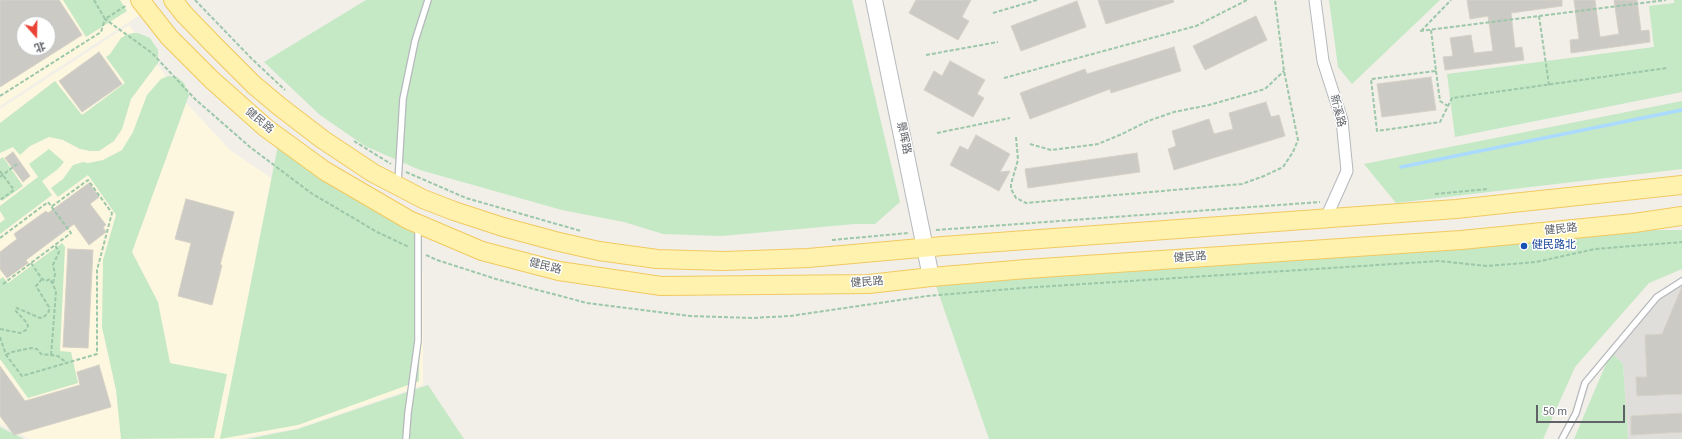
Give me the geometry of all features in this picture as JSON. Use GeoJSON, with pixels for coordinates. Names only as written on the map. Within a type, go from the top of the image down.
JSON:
{"type":"FeatureCollection","features":[{"type":"Feature","properties":{"kind":"main road"},"geometry":{"type":"LineString","coordinates":[[173,0],[184,14],[254,85],[322,139],[373,173],[423,198],[454,211],[555,241],[599,251],[657,259],[724,261],[808,258],[925,247],[1456,209],[1682,186]]}},
{"type":"Feature","properties":{"kind":"main road","name":"健民路"},"geometry":{"type":"LineString","coordinates":[[135,2],[197,65],[266,128],[325,171],[408,220],[482,251],[559,272],[661,286],[869,284],[931,277],[1461,240],[1634,223],[1682,216]]}},
{"type":"Feature","properties":{"kind":"street","name":"景晖路"},"geometry":{"type":"LineString","coordinates":[[874,0],[931,277]]}},
{"type":"Feature","properties":{"kind":"street","name":"新溪路"},"geometry":{"type":"LineString","coordinates":[[1315,0],[1323,61],[1342,120],[1347,171],[1326,218]]}},
{"type":"Feature","properties":{"kind":"street"},"geometry":{"type":"LineString","coordinates":[[1634,223],[1682,224]]}},
{"type":"Feature","properties":{"kind":"lane"},"geometry":{"type":"LineString","coordinates":[[398,186],[403,99],[415,41],[428,0]]}},
{"type":"Feature","properties":{"kind":"lane"},"geometry":{"type":"LineString","coordinates":[[406,439],[418,341],[418,224]]}},
{"type":"Feature","properties":{"kind":"lane"},"geometry":{"type":"LineString","coordinates":[[1562,439],[1576,414],[1585,383],[1657,297],[1682,281]]}},
{"type":"Feature","properties":{"kind":"path"},"geometry":{"type":"LineString","coordinates":[[94,0],[105,19]]}},
{"type":"Feature","properties":{"kind":"path"},"geometry":{"type":"LineString","coordinates":[[993,12],[1037,0]]}},
{"type":"Feature","properties":{"kind":"path"},"geometry":{"type":"LineString","coordinates":[[1004,78],[1196,26],[1247,0]]}},
{"type":"Feature","properties":{"kind":"path"},"geometry":{"type":"LineString","coordinates":[[1016,137],[1018,160],[1011,189],[1016,198],[1026,203],[1242,184],[1283,167],[1294,152],[1298,140],[1284,71],[1274,0]]}},
{"type":"Feature","properties":{"kind":"path"},"geometry":{"type":"LineString","coordinates":[[1451,0],[1420,32],[1666,0]]}},
{"type":"Feature","properties":{"kind":"path"},"geometry":{"type":"LineString","coordinates":[[0,96],[101,32],[105,19],[135,2]]}},
{"type":"Feature","properties":{"kind":"path"},"geometry":{"type":"LineString","coordinates":[[1539,16],[1549,85]]}},
{"type":"Feature","properties":{"kind":"path"},"geometry":{"type":"LineString","coordinates":[[1431,30],[1440,102],[1448,106]]}},
{"type":"Feature","properties":{"kind":"path"},"geometry":{"type":"LineString","coordinates":[[926,55],[998,42]]}},
{"type":"Feature","properties":{"kind":"path"},"geometry":{"type":"LineString","coordinates":[[1436,71],[1370,79],[1377,131],[1440,122],[1452,98],[1666,68]]}},
{"type":"Feature","properties":{"kind":"path"},"geometry":{"type":"LineString","coordinates":[[1030,144],[1051,150],[1098,144],[1148,121],[1174,112],[1208,105],[1265,89],[1284,71]]}},
{"type":"Feature","properties":{"kind":"path"},"geometry":{"type":"LineString","coordinates":[[937,133],[1010,118]]}},
{"type":"Feature","properties":{"kind":"path"},"geometry":{"type":"LineString","coordinates":[[1,176],[17,164]]}},
{"type":"Feature","properties":{"kind":"path"},"geometry":{"type":"LineString","coordinates":[[0,171],[1,176],[14,190],[0,200]]}},
{"type":"Feature","properties":{"kind":"path"},"geometry":{"type":"LineString","coordinates":[[0,338],[6,355],[22,376],[97,354],[97,270],[112,213],[88,180],[51,207]]}},
{"type":"Feature","properties":{"kind":"path"},"geometry":{"type":"LineString","coordinates":[[0,238],[48,202],[71,234],[4,284]]}},
{"type":"Feature","properties":{"kind":"path"},"geometry":{"type":"LineString","coordinates":[[52,356],[56,291],[53,283],[56,274],[53,264],[59,252],[55,245]]}},
{"type":"Feature","properties":{"kind":"path"},"geometry":{"type":"LineString","coordinates":[[31,263],[42,279],[46,281],[50,280],[53,283]]}},
{"type":"Feature","properties":{"kind":"path"},"geometry":{"type":"LineString","coordinates":[[0,329],[20,333],[26,330],[28,326],[27,323],[15,310],[17,308],[40,318],[45,316],[49,311],[49,307],[36,286],[42,279]]}},
{"type":"Feature","properties":{"kind":"path"},"geometry":{"type":"LineString","coordinates":[[6,355],[12,352],[31,348],[37,349],[41,354],[58,356],[67,363]]}},
{"type":"Feature","properties":{"kind":"shaded area"},"geometry":{"type":"Polygon","coordinates":[[[0,0],[132,0],[141,14],[0,106],[0,0]]]}},
{"type":"Feature","properties":{"kind":"shaded area"},"geometry":{"type":"Polygon","coordinates":[[[129,25],[179,95],[230,150],[308,203],[386,246],[423,272],[423,385],[298,428],[238,439],[30,439],[0,424],[0,109],[129,25]]]}},
{"type":"Feature","properties":{"kind":"shaded area"},"geometry":{"type":"Polygon","coordinates":[[[1682,277],[1682,439],[1628,439],[1623,364],[1611,352],[1657,297],[1682,277]]]}},
{"type":"Feature","properties":{"kind":"green space"},"geometry":{"type":"Polygon","coordinates":[[[63,0],[120,0],[127,11],[86,37],[63,0]]]}},
{"type":"Feature","properties":{"kind":"green space"},"geometry":{"type":"Polygon","coordinates":[[[366,0],[852,0],[900,202],[875,224],[855,224],[721,236],[663,234],[624,222],[562,210],[420,170],[365,146],[320,115],[264,62],[366,0]]]}},
{"type":"Feature","properties":{"kind":"green space"},"geometry":{"type":"Polygon","coordinates":[[[1329,0],[1440,0],[1352,84],[1338,67],[1329,0]]]}},
{"type":"Feature","properties":{"kind":"green space"},"geometry":{"type":"Polygon","coordinates":[[[1674,0],[1682,0],[1682,92],[1455,137],[1447,74],[1654,47],[1649,6],[1674,3],[1674,0]]]}},
{"type":"Feature","properties":{"kind":"green space"},"geometry":{"type":"Polygon","coordinates":[[[133,33],[138,33],[150,38],[158,50],[158,63],[131,99],[122,129],[114,141],[99,151],[90,151],[80,149],[63,140],[49,137],[30,146],[20,155],[13,147],[0,153],[0,123],[55,81],[82,115],[125,83],[106,57],[110,54],[121,38],[133,33]]]}},
{"type":"Feature","properties":{"kind":"green space"},"geometry":{"type":"Polygon","coordinates":[[[168,76],[177,77],[184,83],[189,95],[132,252],[158,302],[170,363],[227,374],[214,438],[121,439],[116,390],[102,327],[103,260],[116,215],[88,175],[58,197],[51,188],[63,179],[73,165],[83,162],[88,163],[103,160],[122,150],[133,132],[147,95],[161,79],[168,76]]]}},
{"type":"Feature","properties":{"kind":"green space"},"geometry":{"type":"Polygon","coordinates":[[[1682,101],[1682,169],[1396,203],[1364,164],[1682,101]]]}},
{"type":"Feature","properties":{"kind":"green space"},"geometry":{"type":"Polygon","coordinates":[[[278,145],[421,231],[419,381],[298,425],[220,439],[278,145]]]}},
{"type":"Feature","properties":{"kind":"green space"},"geometry":{"type":"Polygon","coordinates":[[[49,149],[64,162],[58,169],[42,181],[52,195],[0,234],[0,223],[5,219],[0,211],[0,206],[38,177],[29,164],[49,149]]]}},
{"type":"Feature","properties":{"kind":"green space"},"geometry":{"type":"Polygon","coordinates":[[[3,157],[23,186],[2,201],[0,199],[0,159],[3,157]]]}},
{"type":"Feature","properties":{"kind":"green space"},"geometry":{"type":"Polygon","coordinates":[[[1635,230],[1682,230],[1682,269],[1649,283],[1575,367],[1543,439],[989,439],[935,283],[1635,230]]]}},
{"type":"Feature","properties":{"kind":"green space"},"geometry":{"type":"Polygon","coordinates":[[[62,243],[65,247],[60,351],[71,352],[78,383],[28,398],[0,359],[0,279],[3,277],[8,283],[62,243]]]}},
{"type":"Feature","properties":{"kind":"green space"},"geometry":{"type":"Polygon","coordinates":[[[1611,352],[1623,364],[1628,439],[1574,439],[1611,352]]]}},
{"type":"Feature","properties":{"kind":"green space"},"geometry":{"type":"Polygon","coordinates":[[[428,385],[464,439],[247,439],[298,429],[428,385]]]}},
{"type":"Feature","properties":{"kind":"green space"},"geometry":{"type":"Polygon","coordinates":[[[0,427],[24,439],[0,439],[0,427]]]}},
{"type":"Feature","properties":{"kind":"building"},"geometry":{"type":"Polygon","coordinates":[[[0,0],[59,0],[82,35],[56,51],[56,16],[16,16],[16,56],[49,56],[0,87],[0,0]]]}},
{"type":"Feature","properties":{"kind":"building"},"geometry":{"type":"Polygon","coordinates":[[[916,0],[971,0],[962,17],[969,21],[958,40],[909,13],[916,0]]]}},
{"type":"Feature","properties":{"kind":"building"},"geometry":{"type":"Polygon","coordinates":[[[1098,0],[1173,0],[1174,2],[1106,24],[1098,0]]]}},
{"type":"Feature","properties":{"kind":"building"},"geometry":{"type":"Polygon","coordinates":[[[1467,0],[1562,0],[1562,6],[1511,13],[1515,48],[1522,47],[1524,60],[1445,70],[1443,57],[1453,56],[1450,38],[1471,35],[1474,53],[1493,51],[1488,16],[1470,19],[1467,0]]]}},
{"type":"Feature","properties":{"kind":"building"},"geometry":{"type":"Polygon","coordinates":[[[1574,0],[1595,0],[1600,37],[1619,34],[1614,0],[1637,0],[1641,31],[1649,30],[1650,42],[1571,53],[1570,40],[1579,39],[1574,0]]]}},
{"type":"Feature","properties":{"kind":"building"},"geometry":{"type":"Polygon","coordinates":[[[1077,1],[1086,27],[1021,51],[1011,26],[1077,1]]]}},
{"type":"Feature","properties":{"kind":"building"},"geometry":{"type":"Polygon","coordinates":[[[1256,16],[1267,40],[1205,70],[1193,46],[1256,16]]]}},
{"type":"Feature","properties":{"kind":"building"},"geometry":{"type":"Polygon","coordinates":[[[1174,47],[1181,71],[1111,93],[1110,89],[1030,119],[1020,93],[1085,69],[1087,74],[1174,47]]]}},
{"type":"Feature","properties":{"kind":"building"},"geometry":{"type":"Polygon","coordinates":[[[99,52],[122,84],[82,112],[59,81],[99,52]]]}},
{"type":"Feature","properties":{"kind":"building"},"geometry":{"type":"Polygon","coordinates":[[[950,61],[985,80],[977,94],[984,98],[973,117],[924,90],[934,71],[942,76],[950,61]]]}},
{"type":"Feature","properties":{"kind":"building"},"geometry":{"type":"Polygon","coordinates":[[[1431,77],[1436,110],[1382,117],[1377,84],[1431,77]]]}},
{"type":"Feature","properties":{"kind":"building"},"geometry":{"type":"Polygon","coordinates":[[[1266,102],[1271,117],[1279,115],[1285,136],[1174,170],[1168,149],[1176,146],[1172,131],[1209,119],[1214,134],[1233,129],[1229,113],[1266,102]]]}},
{"type":"Feature","properties":{"kind":"building"},"geometry":{"type":"Polygon","coordinates":[[[976,135],[1010,154],[1000,172],[1010,171],[999,191],[950,165],[960,146],[968,150],[976,135]]]}},
{"type":"Feature","properties":{"kind":"building"},"geometry":{"type":"Polygon","coordinates":[[[13,152],[30,176],[23,182],[5,158],[13,152]]]}},
{"type":"Feature","properties":{"kind":"building"},"geometry":{"type":"Polygon","coordinates":[[[1137,153],[1140,172],[1028,188],[1025,169],[1137,153]]]}},
{"type":"Feature","properties":{"kind":"building"},"geometry":{"type":"Polygon","coordinates":[[[89,183],[99,197],[90,204],[106,225],[103,227],[106,232],[89,245],[74,224],[26,260],[28,263],[7,278],[0,269],[0,252],[17,239],[14,234],[46,211],[48,213],[89,183]]]}},
{"type":"Feature","properties":{"kind":"building"},"geometry":{"type":"Polygon","coordinates":[[[186,199],[234,212],[220,265],[222,265],[212,305],[178,296],[191,243],[175,239],[186,199]]]}},
{"type":"Feature","properties":{"kind":"building"},"geometry":{"type":"Polygon","coordinates":[[[68,249],[93,250],[88,348],[63,347],[68,249]]]}},
{"type":"Feature","properties":{"kind":"building"},"geometry":{"type":"Polygon","coordinates":[[[1682,287],[1682,394],[1637,396],[1636,377],[1647,377],[1645,335],[1662,334],[1682,287]]]}},
{"type":"Feature","properties":{"kind":"building"},"geometry":{"type":"Polygon","coordinates":[[[99,365],[111,407],[14,435],[0,416],[0,366],[25,401],[80,385],[77,372],[99,365]]]}},
{"type":"Feature","properties":{"kind":"building"},"geometry":{"type":"Polygon","coordinates":[[[1682,413],[1682,432],[1631,435],[1631,416],[1682,413]]]}},
{"type":"Feature","properties":{"kind":"waterway"},"geometry":{"type":"LineString","coordinates":[[1401,167],[1682,110]]}},
{"type":"Feature","properties":{"kind":"place","name":"健民路北"},"geometry":{"type":"Point","coordinates":[1524,246]}}]}
